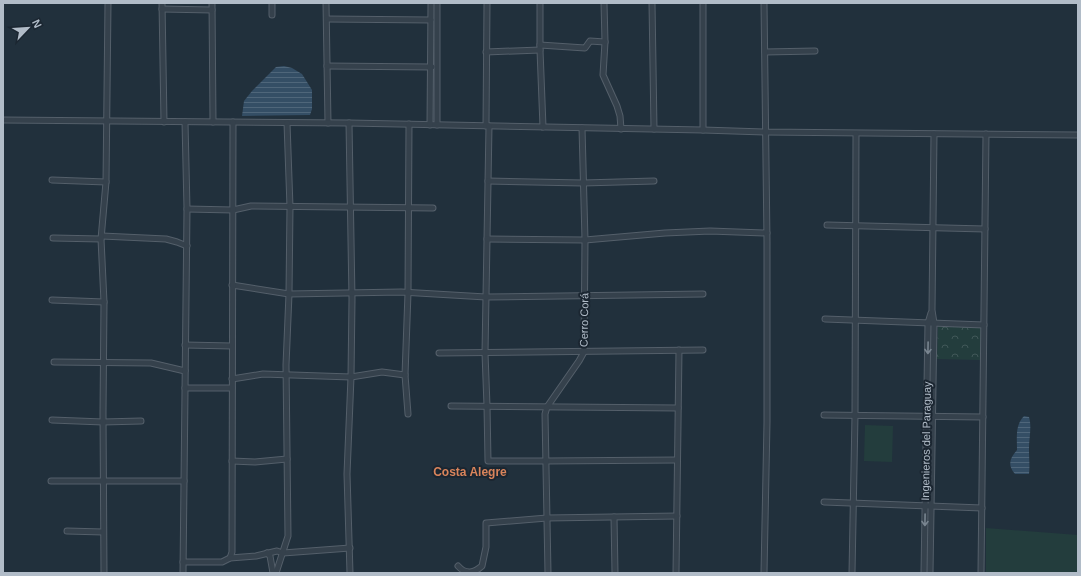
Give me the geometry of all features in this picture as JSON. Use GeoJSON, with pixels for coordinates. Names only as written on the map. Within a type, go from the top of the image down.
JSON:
{"type":"FeatureCollection","features":[{"type":"Feature","properties":{"kind":"street"},"geometry":{"type":"LineString","coordinates":[[104,573],[104,302],[102,238],[106,182],[108,3]]}},
{"type":"Feature","properties":{"kind":"street"},"geometry":{"type":"LineString","coordinates":[[212,3],[213,122]]}},
{"type":"Feature","properties":{"kind":"street"},"geometry":{"type":"LineString","coordinates":[[272,3],[272,15]]}},
{"type":"Feature","properties":{"kind":"street"},"geometry":{"type":"LineString","coordinates":[[326,3],[328,123]]}},
{"type":"Feature","properties":{"kind":"street"},"geometry":{"type":"LineString","coordinates":[[430,124],[431,3]]}},
{"type":"Feature","properties":{"kind":"street"},"geometry":{"type":"LineString","coordinates":[[437,3],[437,125]]}},
{"type":"Feature","properties":{"kind":"street"},"geometry":{"type":"LineString","coordinates":[[487,3],[486,52],[488,181],[484,353],[488,460],[546,462],[677,460]]}},
{"type":"Feature","properties":{"kind":"street"},"geometry":{"type":"LineString","coordinates":[[540,3],[540,48],[544,127]]}},
{"type":"Feature","properties":{"kind":"street"},"geometry":{"type":"LineString","coordinates":[[604,3],[605,42],[603,75],[617,106],[621,128]]}},
{"type":"Feature","properties":{"kind":"street"},"geometry":{"type":"LineString","coordinates":[[652,3],[654,129]]}},
{"type":"Feature","properties":{"kind":"street"},"geometry":{"type":"LineString","coordinates":[[703,3],[703,130]]}},
{"type":"Feature","properties":{"kind":"street"},"geometry":{"type":"LineString","coordinates":[[764,3],[767,233],[767,422],[764,573]]}},
{"type":"Feature","properties":{"kind":"street"},"geometry":{"type":"LineString","coordinates":[[164,122],[162,6],[212,10]]}},
{"type":"Feature","properties":{"kind":"street"},"geometry":{"type":"LineString","coordinates":[[327,19],[431,20]]}},
{"type":"Feature","properties":{"kind":"street"},"geometry":{"type":"LineString","coordinates":[[486,52],[540,48],[585,48],[590,41],[605,42]]}},
{"type":"Feature","properties":{"kind":"street"},"geometry":{"type":"LineString","coordinates":[[765,52],[815,52]]}},
{"type":"Feature","properties":{"kind":"street"},"geometry":{"type":"LineString","coordinates":[[327,66],[437,68]]}},
{"type":"Feature","properties":{"kind":"street"},"geometry":{"type":"LineString","coordinates":[[3,120],[430,124],[856,134],[1078,135]]}},
{"type":"Feature","properties":{"kind":"street"},"geometry":{"type":"LineString","coordinates":[[183,573],[187,246],[185,122]]}},
{"type":"Feature","properties":{"kind":"street"},"geometry":{"type":"LineString","coordinates":[[230,558],[232,552],[233,122]]}},
{"type":"Feature","properties":{"kind":"street"},"geometry":{"type":"LineString","coordinates":[[275,573],[288,536],[286,375],[290,207],[287,123]]}},
{"type":"Feature","properties":{"kind":"street"},"geometry":{"type":"LineString","coordinates":[[349,123],[352,293],[351,377],[347,474],[350,573]]}},
{"type":"Feature","properties":{"kind":"street"},"geometry":{"type":"LineString","coordinates":[[408,124],[408,293],[405,375],[408,414]]}},
{"type":"Feature","properties":{"kind":"street","name":"Cerro Corá"},"geometry":{"type":"LineString","coordinates":[[548,573],[545,414],[547,407],[584,352],[585,240],[582,128]]}},
{"type":"Feature","properties":{"kind":"street"},"geometry":{"type":"LineString","coordinates":[[852,573],[855,415],[856,134]]}},
{"type":"Feature","properties":{"kind":"street","name":"Ingenieros del Paraguay"},"geometry":{"type":"LineString","coordinates":[[930,573],[930,417],[934,134]]}},
{"type":"Feature","properties":{"kind":"street"},"geometry":{"type":"LineString","coordinates":[[981,573],[986,134]]}},
{"type":"Feature","properties":{"kind":"street"},"geometry":{"type":"LineString","coordinates":[[52,180],[106,182]]}},
{"type":"Feature","properties":{"kind":"street"},"geometry":{"type":"LineString","coordinates":[[488,181],[583,183],[654,182]]}},
{"type":"Feature","properties":{"kind":"street"},"geometry":{"type":"LineString","coordinates":[[187,209],[233,210],[251,206],[433,208]]}},
{"type":"Feature","properties":{"kind":"street"},"geometry":{"type":"LineString","coordinates":[[827,224],[985,229]]}},
{"type":"Feature","properties":{"kind":"street"},"geometry":{"type":"LineString","coordinates":[[487,239],[585,240],[665,233],[710,231],[767,233]]}},
{"type":"Feature","properties":{"kind":"street"},"geometry":{"type":"LineString","coordinates":[[53,238],[170,240],[187,246]]}},
{"type":"Feature","properties":{"kind":"street"},"geometry":{"type":"LineString","coordinates":[[232,285],[289,294],[408,293],[486,297],[703,294]]}},
{"type":"Feature","properties":{"kind":"street"},"geometry":{"type":"LineString","coordinates":[[52,300],[104,302]]}},
{"type":"Feature","properties":{"kind":"street"},"geometry":{"type":"LineString","coordinates":[[825,319],[984,325]]}},
{"type":"Feature","properties":{"kind":"street"},"geometry":{"type":"LineString","coordinates":[[186,345],[232,346]]}},
{"type":"Feature","properties":{"kind":"street"},"geometry":{"type":"LineString","coordinates":[[676,573],[679,350]]}},
{"type":"Feature","properties":{"kind":"street"},"geometry":{"type":"LineString","coordinates":[[439,353],[703,350]]}},
{"type":"Feature","properties":{"kind":"street"},"geometry":{"type":"LineString","coordinates":[[54,362],[151,363],[185,372]]}},
{"type":"Feature","properties":{"kind":"street"},"geometry":{"type":"LineString","coordinates":[[232,379],[256,375],[351,377],[382,372],[405,375]]}},
{"type":"Feature","properties":{"kind":"street"},"geometry":{"type":"LineString","coordinates":[[185,388],[232,388]]}},
{"type":"Feature","properties":{"kind":"street"},"geometry":{"type":"LineString","coordinates":[[450,406],[678,408]]}},
{"type":"Feature","properties":{"kind":"street"},"geometry":{"type":"LineString","coordinates":[[824,415],[983,417]]}},
{"type":"Feature","properties":{"kind":"street","name":"Ingenieros del Paraguay"},"geometry":{"type":"LineString","coordinates":[[924,573],[925,506],[930,417]]}},
{"type":"Feature","properties":{"kind":"street"},"geometry":{"type":"LineString","coordinates":[[52,420],[103,422],[141,421]]}},
{"type":"Feature","properties":{"kind":"street"},"geometry":{"type":"LineString","coordinates":[[232,461],[255,462],[287,459]]}},
{"type":"Feature","properties":{"kind":"street"},"geometry":{"type":"LineString","coordinates":[[51,481],[184,481]]}},
{"type":"Feature","properties":{"kind":"street"},"geometry":{"type":"LineString","coordinates":[[824,502],[982,508]]}},
{"type":"Feature","properties":{"kind":"street"},"geometry":{"type":"LineString","coordinates":[[458,566],[462,571],[469,573],[475,572],[482,566],[486,547],[486,523],[547,518],[677,516]]}},
{"type":"Feature","properties":{"kind":"street"},"geometry":{"type":"LineString","coordinates":[[614,517],[615,573]]}},
{"type":"Feature","properties":{"kind":"street"},"geometry":{"type":"LineString","coordinates":[[67,532],[103,532]]}},
{"type":"Feature","properties":{"kind":"street"},"geometry":{"type":"LineString","coordinates":[[183,562],[222,562],[230,558],[256,556],[277,551],[283,553],[350,548]]}},
{"type":"Feature","properties":{"kind":"street"},"geometry":{"type":"LineString","coordinates":[[268,553],[275,573]]}},
{"type":"Feature","properties":{"kind":"green space"},"geometry":{"type":"Polygon","coordinates":[[[938,326],[981,327],[981,360],[937,359],[938,326]]]}},
{"type":"Feature","properties":{"kind":"green space"},"geometry":{"type":"Polygon","coordinates":[[[865,425],[893,426],[892,462],[864,461],[865,425]]]}},
{"type":"Feature","properties":{"kind":"green space"},"geometry":{"type":"Polygon","coordinates":[[[986,528],[1078,535],[1078,573],[986,573],[986,528]]]}},
{"type":"Feature","properties":{"kind":"water"},"geometry":{"type":"Polygon","coordinates":[[[284,66],[292,68],[302,74],[312,90],[312,109],[310,115],[242,116],[244,101],[252,91],[276,67],[284,66]]]}},
{"type":"Feature","properties":{"kind":"water"},"geometry":{"type":"Polygon","coordinates":[[[1024,416],[1029,417],[1030,425],[1029,474],[1015,474],[1011,468],[1010,462],[1017,450],[1019,423],[1024,416]]]}},
{"type":"Feature","properties":{"kind":"district","name":"Costa Alegre"},"geometry":{"type":"Point","coordinates":[470,472]}}]}
